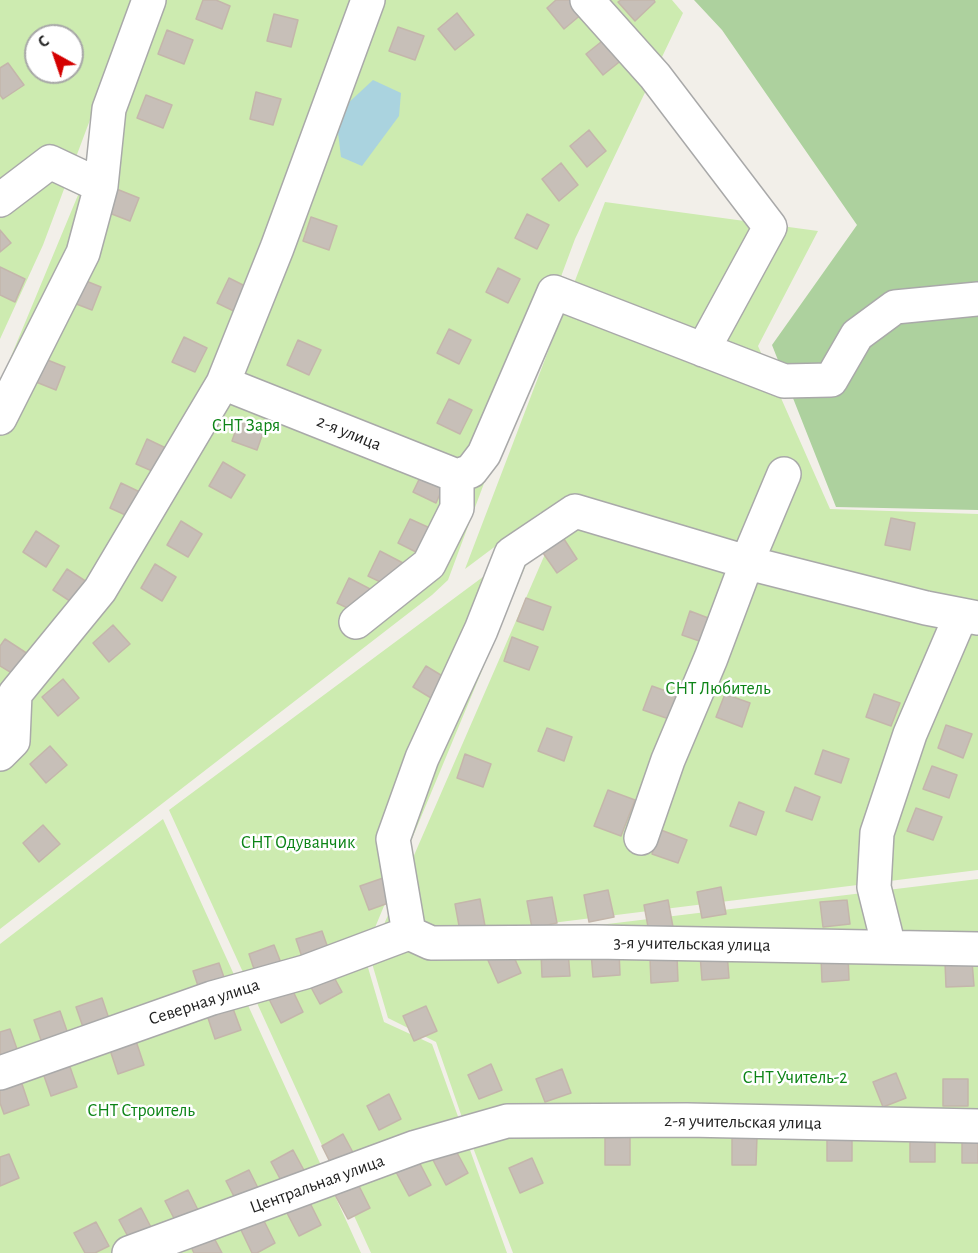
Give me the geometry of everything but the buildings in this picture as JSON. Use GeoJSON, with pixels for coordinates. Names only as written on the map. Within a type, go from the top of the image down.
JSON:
{"type":"FeatureCollection","features":[{"type":"Feature","properties":{"kind":"street"},"geometry":{"type":"LineString","coordinates":[[0,418],[83,253],[101,186],[109,109],[149,0]]}},
{"type":"Feature","properties":{"kind":"street"},"geometry":{"type":"LineString","coordinates":[[0,754],[13,741],[15,694],[100,590],[223,383],[277,248],[368,0]]}},
{"type":"Feature","properties":{"kind":"street"},"geometry":{"type":"LineString","coordinates":[[587,0],[655,76],[770,227],[703,350]]}},
{"type":"Feature","properties":{"kind":"street"},"geometry":{"type":"LineString","coordinates":[[0,200],[50,162],[101,186]]}},
{"type":"Feature","properties":{"kind":"street"},"geometry":{"type":"LineString","coordinates":[[356,622],[429,564],[457,508],[457,476],[471,471],[484,454],[554,292],[784,381],[831,380],[857,335],[895,307],[978,299]]}},
{"type":"Feature","properties":{"kind":"street","name":"2-я улица"},"geometry":{"type":"LineString","coordinates":[[223,383],[457,476]]}},
{"type":"Feature","properties":{"kind":"street"},"geometry":{"type":"LineString","coordinates":[[641,838],[668,760],[784,474]]}},
{"type":"Feature","properties":{"kind":"street"},"geometry":{"type":"LineString","coordinates":[[409,933],[393,838],[422,758],[480,630],[511,554],[575,511],[747,562],[926,609],[969,616],[910,734],[877,833],[874,887],[889,947]]}},
{"type":"Feature","properties":{"kind":"street","name":"3-я учительская улица"},"geometry":{"type":"LineString","coordinates":[[409,933],[431,943],[595,942],[978,949]]}},
{"type":"Feature","properties":{"kind":"street","name":"Северная улица"},"geometry":{"type":"LineString","coordinates":[[0,1073],[212,998],[305,972],[409,933]]}},
{"type":"Feature","properties":{"kind":"street","name":"2-я учительская улица"},"geometry":{"type":"LineString","coordinates":[[507,1121],[687,1120],[978,1126]]}},
{"type":"Feature","properties":{"kind":"street","name":"Центральная улица"},"geometry":{"type":"LineString","coordinates":[[129,1253],[416,1148],[507,1121]]}},
{"type":"Feature","properties":{"kind":"green space"},"geometry":{"type":"Polygon","coordinates":[[[0,0],[135,0],[43,245],[0,339],[0,0]]]}},
{"type":"Feature","properties":{"kind":"green space","name":"СНТ Заря"},"geometry":{"type":"Polygon","coordinates":[[[159,0],[672,0],[683,13],[575,239],[448,580],[432,595],[0,929],[0,383],[159,0]]]}},
{"type":"Feature","properties":{"kind":"green space"},"geometry":{"type":"Polygon","coordinates":[[[694,0],[978,0],[978,510],[836,507],[772,345],[857,225],[722,30],[694,0]]]}},
{"type":"Feature","properties":{"kind":"green space","name":"СНТ Любитель"},"geometry":{"type":"Polygon","coordinates":[[[605,202],[818,231],[758,346],[830,509],[978,514],[978,870],[375,945],[552,538],[541,512],[465,569],[605,202]]]}},
{"type":"Feature","properties":{"kind":"green space","name":"СНТ Одуванчик"},"geometry":{"type":"Polygon","coordinates":[[[538,536],[364,954],[384,1022],[432,1044],[507,1253],[371,1253],[169,810],[538,536]]]}},
{"type":"Feature","properties":{"kind":"green space","name":"СНТ Строитель"},"geometry":{"type":"Polygon","coordinates":[[[163,819],[361,1253],[0,1253],[0,944],[163,819]]]}},
{"type":"Feature","properties":{"kind":"green space","name":"СНТ Учитель-2"},"geometry":{"type":"Polygon","coordinates":[[[978,879],[978,1253],[513,1253],[436,1042],[388,1018],[369,953],[978,879]]]}},
{"type":"Feature","properties":{"kind":"water"},"geometry":{"type":"Polygon","coordinates":[[[373,80],[401,93],[399,116],[362,166],[341,157],[337,124],[345,106],[373,80]]]}}]}
